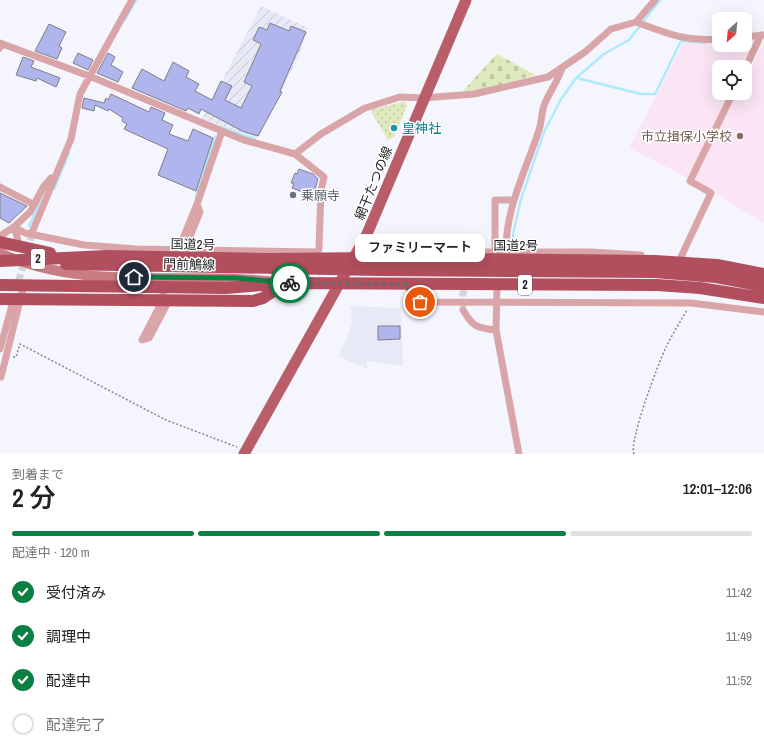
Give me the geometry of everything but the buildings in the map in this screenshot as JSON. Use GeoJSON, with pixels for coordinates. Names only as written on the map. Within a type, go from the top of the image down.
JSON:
{"type":"FeatureCollection","features":[{"type":"Feature","properties":{"kind":"highway"},"geometry":{"type":"LineString","coordinates":[[0,242],[20,247],[75,256]]}},
{"type":"Feature","properties":{"kind":"highway","name":"国道2号"},"geometry":{"type":"LineString","coordinates":[[75,256],[138,253],[262,255],[354,260],[506,256],[655,260],[716,265],[764,274]]}},
{"type":"Feature","properties":{"kind":"highway","name":"2"},"geometry":{"type":"LineString","coordinates":[[3,259],[75,256]]}},
{"type":"Feature","properties":{"kind":"highway","name":"2"},"geometry":{"type":"LineString","coordinates":[[3,259],[91,265],[655,272],[716,277],[764,286]]}},
{"type":"Feature","properties":{"kind":"highway"},"geometry":{"type":"LineString","coordinates":[[0,299],[16,302],[253,301],[263,298],[285,283]]}},
{"type":"Feature","properties":{"kind":"highway","name":"2"},"geometry":{"type":"LineString","coordinates":[[0,285],[226,288],[285,283],[657,285],[700,288],[764,298]]}},
{"type":"Feature","properties":{"kind":"main road","name":"網干たつの線"},"geometry":{"type":"LineString","coordinates":[[245,452],[368,234],[466,0]]}},
{"type":"Feature","properties":{"kind":"main road","name":"門前鵤線"},"geometry":{"type":"LineString","coordinates":[[3,259],[24,263],[55,272],[134,277],[236,278],[285,283]]}},
{"type":"Feature","properties":{"kind":"street"},"geometry":{"type":"LineString","coordinates":[[33,230],[71,139],[80,94],[89,76],[121,23],[132,0]]}},
{"type":"Feature","properties":{"kind":"street"},"geometry":{"type":"LineString","coordinates":[[640,23],[654,0]]}},
{"type":"Feature","properties":{"kind":"street"},"geometry":{"type":"LineString","coordinates":[[295,154],[321,134],[365,108],[400,97],[424,98],[474,94],[548,77],[585,52],[611,29],[640,23],[663,32],[699,41],[712,40]]}},
{"type":"Feature","properties":{"kind":"street"},"geometry":{"type":"LineString","coordinates":[[752,36],[763,35]]}},
{"type":"Feature","properties":{"kind":"street"},"geometry":{"type":"LineString","coordinates":[[750,60],[763,35]]}},
{"type":"Feature","properties":{"kind":"street"},"geometry":{"type":"LineString","coordinates":[[2,46],[89,76],[222,132],[244,140],[295,154],[324,177],[321,191],[318,252],[262,255]]}},
{"type":"Feature","properties":{"kind":"street"},"geometry":{"type":"LineString","coordinates":[[562,68],[559,79],[544,104],[540,129],[522,172],[513,200],[506,233],[506,256],[591,252],[681,258],[764,270]]}},
{"type":"Feature","properties":{"kind":"street"},"geometry":{"type":"LineString","coordinates":[[681,258],[710,193],[690,181],[730,100]]}},
{"type":"Feature","properties":{"kind":"street"},"geometry":{"type":"LineString","coordinates":[[177,254],[197,204],[222,132]]}},
{"type":"Feature","properties":{"kind":"street"},"geometry":{"type":"LineString","coordinates":[[0,236],[14,227],[30,212],[44,186],[56,173]]}},
{"type":"Feature","properties":{"kind":"street"},"geometry":{"type":"LineString","coordinates":[[0,187],[33,204]]}},
{"type":"Feature","properties":{"kind":"street"},"geometry":{"type":"LineString","coordinates":[[495,247],[495,200],[513,200]]}},
{"type":"Feature","properties":{"kind":"street"},"geometry":{"type":"LineString","coordinates":[[186,246],[200,212],[197,204]]}},
{"type":"Feature","properties":{"kind":"street"},"geometry":{"type":"LineString","coordinates":[[14,227],[20,247]]}},
{"type":"Feature","properties":{"kind":"street"},"geometry":{"type":"LineString","coordinates":[[14,227],[25,233],[84,245],[138,253]]}},
{"type":"Feature","properties":{"kind":"street"},"geometry":{"type":"LineString","coordinates":[[406,284],[412,295],[420,302],[690,303],[764,312]]}},
{"type":"Feature","properties":{"kind":"street"},"geometry":{"type":"LineString","coordinates":[[497,284],[496,330],[519,454]]}},
{"type":"Feature","properties":{"kind":"street"},"geometry":{"type":"LineString","coordinates":[[0,349],[16,302],[24,285]]}},
{"type":"Feature","properties":{"kind":"street"},"geometry":{"type":"LineString","coordinates":[[163,287],[165,302],[149,338],[142,340],[165,302]]}},
{"type":"Feature","properties":{"kind":"street"},"geometry":{"type":"LineString","coordinates":[[0,362],[1,377],[7,357],[16,302]]}},
{"type":"Feature","properties":{"kind":"street"},"geometry":{"type":"LineString","coordinates":[[463,310],[470,322],[479,328],[496,330]]}},
{"type":"Feature","properties":{"kind":"path"},"geometry":{"type":"LineString","coordinates":[[634,454],[632,450],[633,438],[648,393],[666,348],[690,303]]}},
{"type":"Feature","properties":{"kind":"path"},"geometry":{"type":"LineString","coordinates":[[7,357],[16,357],[20,344],[166,420],[245,452]]}},
{"type":"Feature","properties":{"kind":"shaded area"},"geometry":{"type":"Polygon","coordinates":[[[261,6],[308,28],[299,56],[257,138],[202,119],[261,6]]]}},
{"type":"Feature","properties":{"kind":"shaded area"},"geometry":{"type":"Polygon","coordinates":[[[752,38],[756,38],[752,47],[752,38]]]}},
{"type":"Feature","properties":{"kind":"shaded area","name":"市立揖保小学校"},"geometry":{"type":"Polygon","coordinates":[[[764,41],[764,223],[693,180],[734,100],[752,100],[752,65],[764,41]]]}},
{"type":"Feature","properties":{"kind":"shaded area"},"geometry":{"type":"Polygon","coordinates":[[[683,43],[712,43],[712,52],[750,52],[746,60],[712,60],[712,100],[727,100],[688,178],[629,148],[683,43]]]}},
{"type":"Feature","properties":{"kind":"shaded area"},"geometry":{"type":"Polygon","coordinates":[[[350,306],[401,308],[403,366],[367,361],[367,369],[338,356],[350,330],[352,321],[350,306]]]}},
{"type":"Feature","properties":{"kind":"green space"},"geometry":{"type":"Polygon","coordinates":[[[497,54],[536,75],[480,90],[463,91],[497,54]]]}},
{"type":"Feature","properties":{"kind":"green space"},"geometry":{"type":"Polygon","coordinates":[[[405,101],[407,106],[394,137],[388,140],[370,110],[405,101]]]}},
{"type":"Feature","properties":{"kind":"waterway"},"geometry":{"type":"LineString","coordinates":[[125,20],[136,0]]}},
{"type":"Feature","properties":{"kind":"waterway"},"geometry":{"type":"LineString","coordinates":[[514,249],[513,234],[521,199],[544,132],[560,101],[576,78],[604,54],[629,40],[660,0]]}},
{"type":"Feature","properties":{"kind":"waterway"},"geometry":{"type":"LineString","coordinates":[[577,78],[641,94],[655,94],[681,41],[705,43]]}},
{"type":"Feature","properties":{"kind":"waterway"},"geometry":{"type":"LineString","coordinates":[[220,127],[255,139]]}},
{"type":"Feature","properties":{"kind":"waterway"},"geometry":{"type":"LineString","coordinates":[[196,197],[215,137]]}},
{"type":"Feature","properties":{"kind":"waterway"},"geometry":{"type":"LineString","coordinates":[[54,189],[69,153]]}},
{"type":"Feature","properties":{"kind":"waterway"},"geometry":{"type":"LineString","coordinates":[[29,226],[41,199]]}},
{"type":"Feature","properties":{"kind":"tunnel"},"geometry":{"type":"LineString","coordinates":[[13,301],[33,230]]}},
{"type":"Feature","properties":{"kind":"tunnel"},"geometry":{"type":"LineString","coordinates":[[463,307],[463,293],[468,282]]}},
{"type":"Feature","properties":{"kind":"way so far"},"geometry":{"type":"LineString","coordinates":[[290,283],[406,284],[412,295],[420,302]]}},
{"type":"Feature","properties":{"kind":"place","name":"皇神社"},"geometry":{"type":"Point","coordinates":[394,128]}},
{"type":"Feature","properties":{"kind":"place","name":"市立揖保小学校"},"geometry":{"type":"Point","coordinates":[740,136]}},
{"type":"Feature","properties":{"kind":"place","name":"乗願寺"},"geometry":{"type":"Point","coordinates":[293,195]}},
{"type":"Feature","properties":{"kind":"place","name":"ファミリーマート"},"geometry":{"type":"Point","coordinates":[420,302]}},
{"type":"Feature","properties":{"kind":"route"},"geometry":{"type":"LineString","coordinates":[[134,277],[236,278],[290,283]]}}]}
